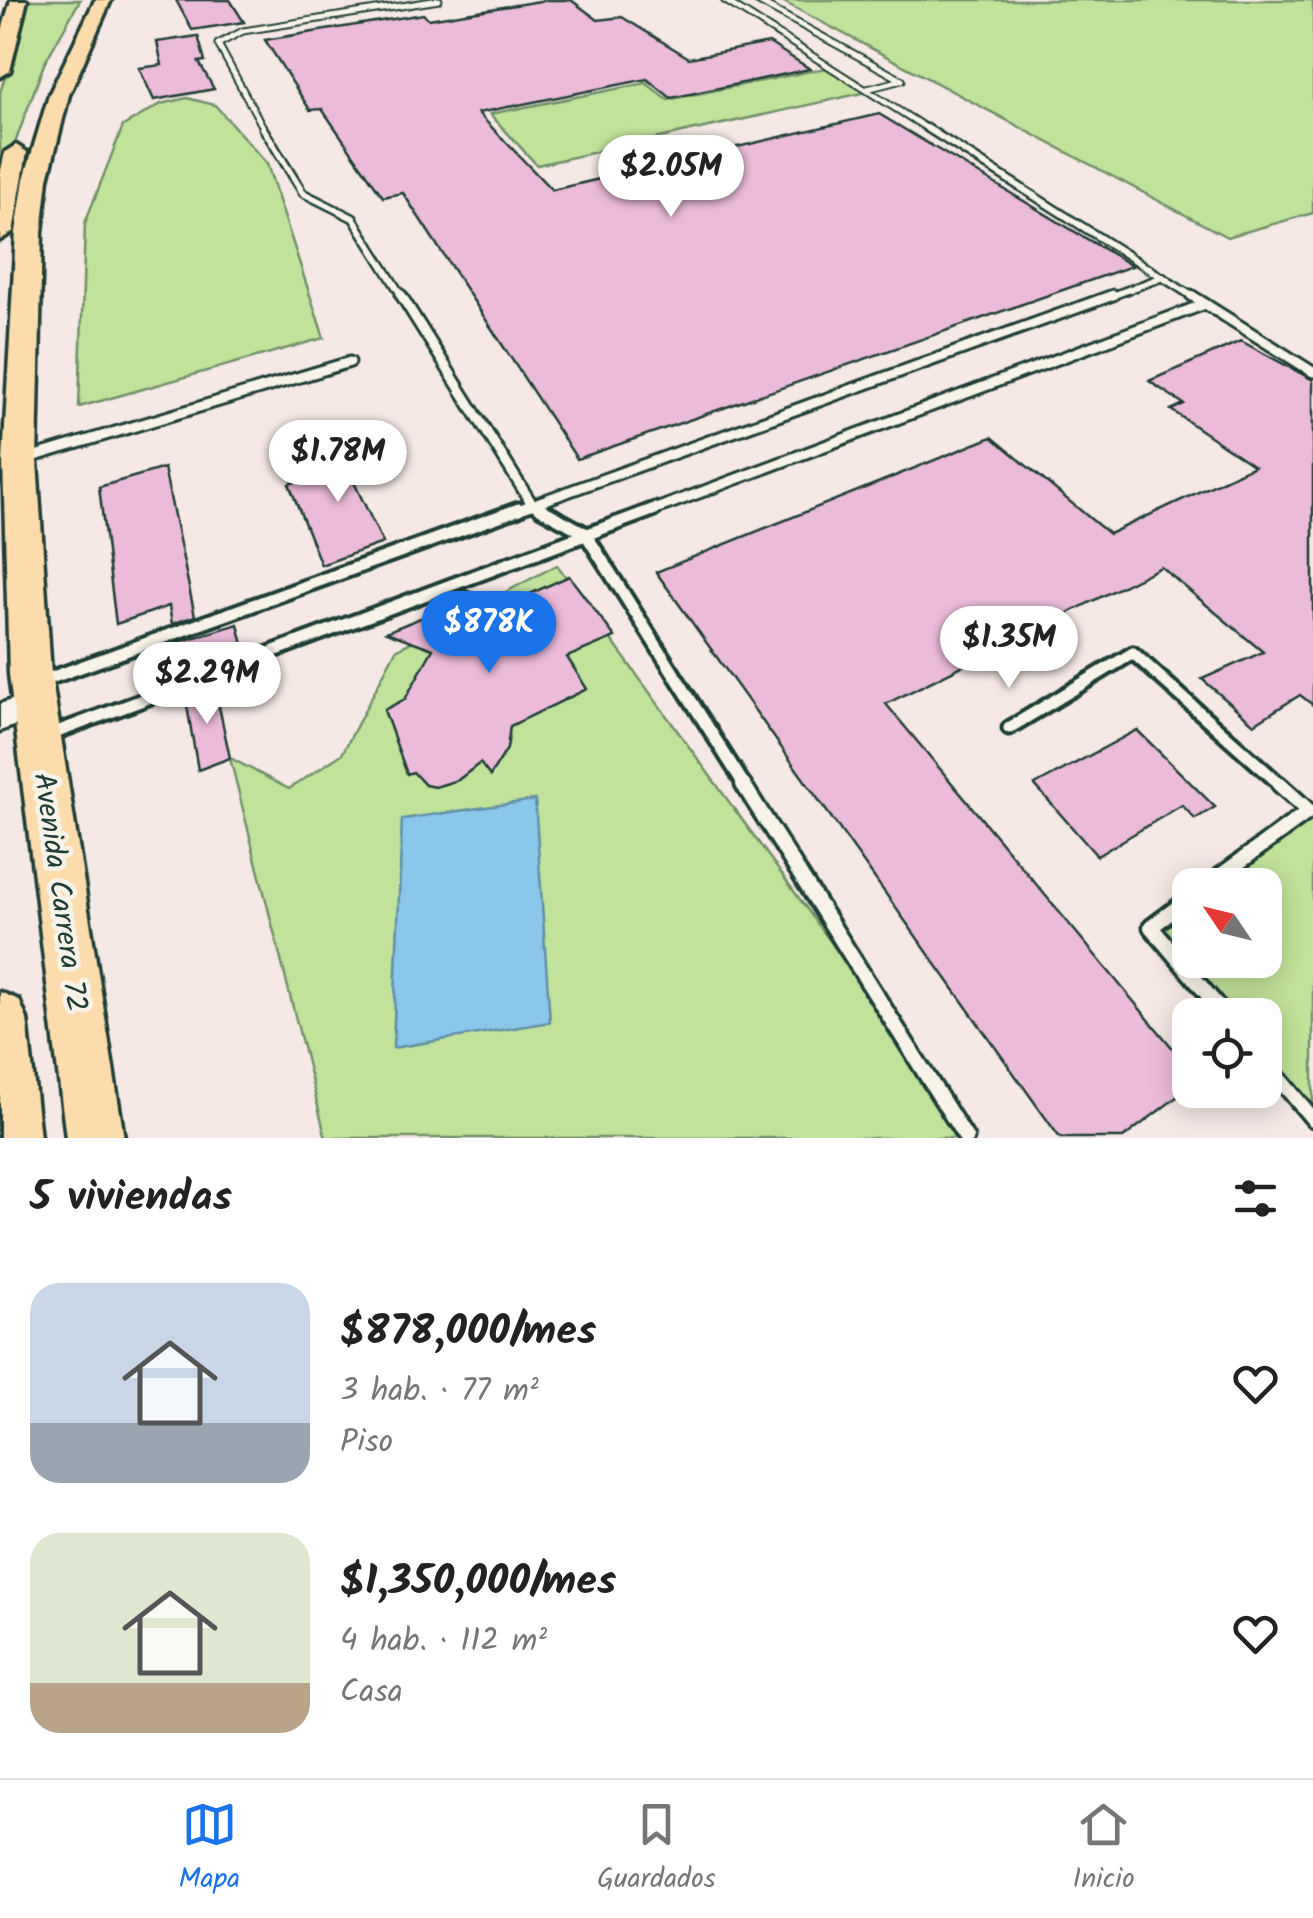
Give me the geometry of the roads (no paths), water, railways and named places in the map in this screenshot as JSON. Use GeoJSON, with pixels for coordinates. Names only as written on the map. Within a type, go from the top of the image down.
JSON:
{"type":"FeatureCollection","features":[{"type":"Feature","properties":{"kind":"highway"},"geometry":{"type":"LineString","coordinates":[[0,71],[19,0]]}},
{"type":"Feature","properties":{"kind":"highway"},"geometry":{"type":"LineString","coordinates":[[0,232],[14,163],[28,119],[85,0]]}},
{"type":"Feature","properties":{"kind":"highway","name":"Avenida Carrera 72"},"geometry":{"type":"LineString","coordinates":[[94,1138],[26,712],[20,461],[29,232],[36,179],[65,80],[103,0]]}},
{"type":"Feature","properties":{"kind":"highway"},"geometry":{"type":"LineString","coordinates":[[14,163],[36,179]]}},
{"type":"Feature","properties":{"kind":"highway"},"geometry":{"type":"LineString","coordinates":[[0,1020],[10,1138]]}},
{"type":"Feature","properties":{"kind":"lane"},"geometry":{"type":"LineString","coordinates":[[440,0],[242,31],[222,38],[218,44],[303,193],[353,218],[532,504],[585,533],[966,1138]]}},
{"type":"Feature","properties":{"kind":"lane"},"geometry":{"type":"LineString","coordinates":[[724,0],[1313,372]]}},
{"type":"Feature","properties":{"kind":"lane"},"geometry":{"type":"LineString","coordinates":[[755,0],[902,80],[867,88]]}},
{"type":"Feature","properties":{"kind":"lane"},"geometry":{"type":"LineString","coordinates":[[26,712],[532,504],[1163,277]]}},
{"type":"Feature","properties":{"kind":"lane"},"geometry":{"type":"LineString","coordinates":[[26,712],[585,533],[1206,304]]}},
{"type":"Feature","properties":{"kind":"lane"},"geometry":{"type":"LineString","coordinates":[[20,461],[350,362]]}},
{"type":"Feature","properties":{"kind":"lane"},"geometry":{"type":"LineString","coordinates":[[1009,728],[1133,654],[1308,811],[1231,868]]}},
{"type":"Feature","properties":{"kind":"lane"},"geometry":{"type":"LineString","coordinates":[[1172,911],[1151,926],[1172,951]]}},
{"type":"Feature","properties":{"kind":"lane"},"geometry":{"type":"LineString","coordinates":[[1194,978],[1211,998]]}},
{"type":"Feature","properties":{"kind":"lane"},"geometry":{"type":"LineString","coordinates":[[1282,1082],[1313,1119]]}},
{"type":"Feature","properties":{"kind":"water"},"geometry":{"type":"Polygon","coordinates":[[[535,800],[550,1022],[393,1048],[402,819],[535,800]]]}}]}
